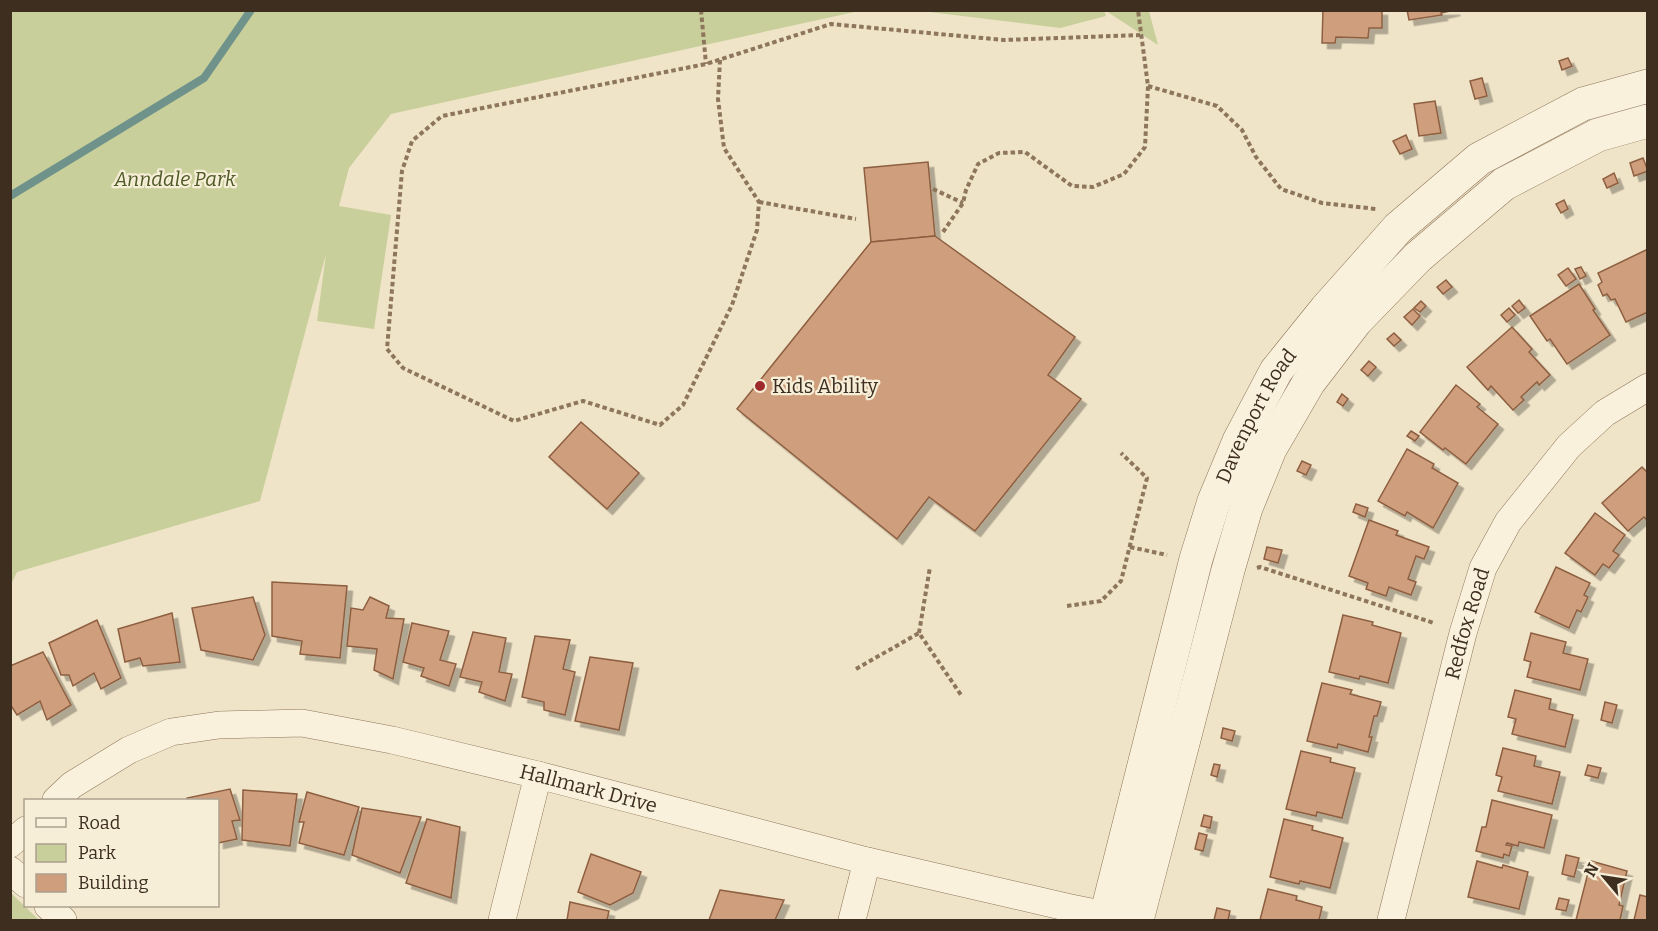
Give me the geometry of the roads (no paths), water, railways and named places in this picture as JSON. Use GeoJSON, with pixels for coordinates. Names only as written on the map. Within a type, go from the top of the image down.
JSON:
{"type":"FeatureCollection","features":[{"type":"Feature","properties":{"kind":"street","name":"Davenport Road"},"geometry":{"type":"LineString","coordinates":[[1114,919],[1199,549],[1214,501],[1239,441],[1276,371],[1326,309],[1398,228],[1479,159],[1583,104],[1647,86]]}},
{"type":"Feature","properties":{"kind":"street","name":"Davenport Road"},"geometry":{"type":"LineString","coordinates":[[1137,921],[1246,508],[1270,449],[1309,382],[1356,321],[1418,257],[1504,184],[1598,135],[1647,121]]}},
{"type":"Feature","properties":{"kind":"street","name":"Redfox Road"},"geometry":{"type":"LineString","coordinates":[[1391,921],[1463,633],[1483,568],[1508,522],[1569,446],[1605,413],[1647,387]]}},
{"type":"Feature","properties":{"kind":"street","name":"Hallmark Drive"},"geometry":{"type":"LineString","coordinates":[[58,799],[72,785],[129,750],[171,732],[219,725],[302,723],[392,740],[538,775],[867,861],[1114,919]]}},
{"type":"Feature","properties":{"kind":"street"},"geometry":{"type":"LineString","coordinates":[[502,921],[538,775]]}},
{"type":"Feature","properties":{"kind":"street"},"geometry":{"type":"LineString","coordinates":[[10,844],[24,832]]}},
{"type":"Feature","properties":{"kind":"street"},"geometry":{"type":"LineString","coordinates":[[852,921],[867,861]]}},
{"type":"Feature","properties":{"kind":"street"},"geometry":{"type":"LineString","coordinates":[[10,870],[24,882]]}},
{"type":"Feature","properties":{"kind":"street"},"geometry":{"type":"LineString","coordinates":[[49,907],[63,921]]}},
{"type":"Feature","properties":{"kind":"waterway"},"geometry":{"type":"LineString","coordinates":[[10,196],[204,78],[251,10]]}},
{"type":"Feature","properties":{"kind":"place","name":"Kids Ability"},"geometry":{"type":"Point","coordinates":[760,386]}},
{"type":"Feature","properties":{"kind":"park label","name":"Anndale Park"},"geometry":{"type":"Point","coordinates":[175,179]}}]}
